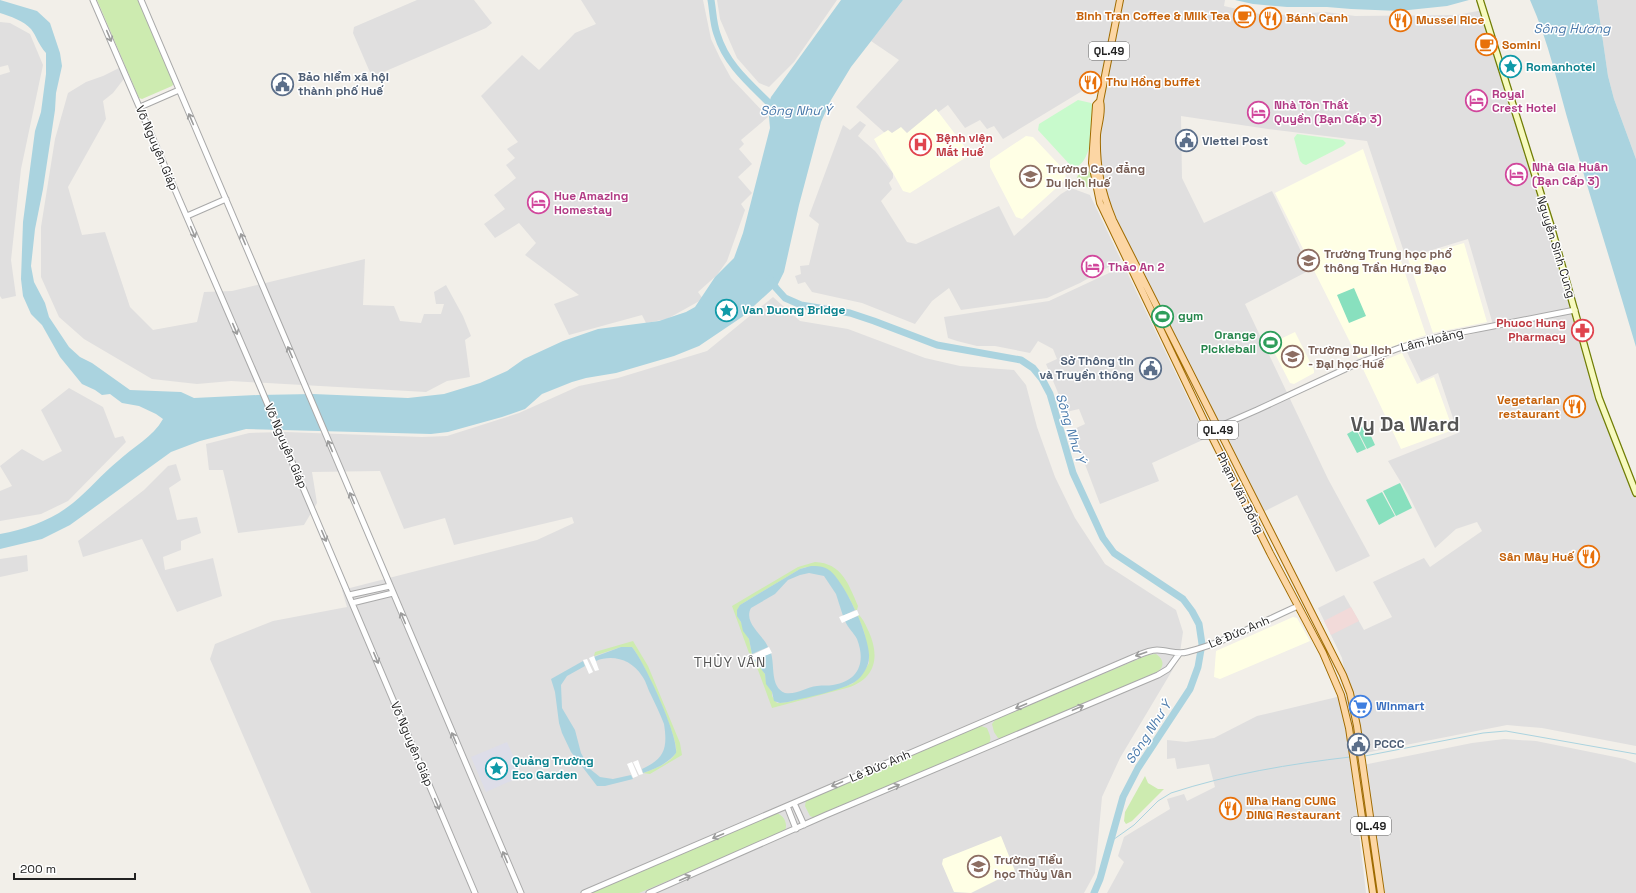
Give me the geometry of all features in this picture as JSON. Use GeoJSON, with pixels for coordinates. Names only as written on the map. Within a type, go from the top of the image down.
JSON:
{"type":"FeatureCollection","features":[{"type":"Feature","properties":{"kind":"main road","name":"Phạm Văn Đồng"},"geometry":{"type":"LineString","coordinates":[[1120,0],[1100,101],[1101,107],[1097,135],[1098,162],[1103,193],[1113,220],[1343,675],[1350,693],[1382,893]]}},
{"type":"Feature","properties":{"kind":"main road","name":"Nguyễn Sinh Cung"},"geometry":{"type":"LineString","coordinates":[[1480,0],[1551,226],[1599,398],[1636,493]]}},
{"type":"Feature","properties":{"kind":"main road","name":"Phạm Văn Đồng"},"geometry":{"type":"LineString","coordinates":[[1100,101],[1096,105],[1092,163],[1098,198],[1108,223],[1209,431],[1323,653],[1341,695],[1353,758],[1374,893]]}},
{"type":"Feature","properties":{"kind":"street","name":"Võ Nguyên Giáp"},"geometry":{"type":"LineString","coordinates":[[93,0],[280,433],[475,893]]}},
{"type":"Feature","properties":{"kind":"street"},"geometry":{"type":"LineString","coordinates":[[141,0],[521,893]]}},
{"type":"Feature","properties":{"kind":"street"},"geometry":{"type":"LineString","coordinates":[[140,107],[179,90]]}},
{"type":"Feature","properties":{"kind":"street"},"geometry":{"type":"LineString","coordinates":[[186,216],[226,199]]}},
{"type":"Feature","properties":{"kind":"street","name":"Lâm Hoằng"},"geometry":{"type":"LineString","coordinates":[[1209,431],[1356,364],[1423,340],[1575,310]]}},
{"type":"Feature","properties":{"kind":"street"},"geometry":{"type":"LineString","coordinates":[[349,595],[390,586]]}},
{"type":"Feature","properties":{"kind":"street"},"geometry":{"type":"LineString","coordinates":[[352,602],[393,593]]}},
{"type":"Feature","properties":{"kind":"street","name":"Lê Đức Anh"},"geometry":{"type":"LineString","coordinates":[[584,893],[1134,657],[1158,650],[1179,654],[1188,652],[1209,645],[1298,606]]}},
{"type":"Feature","properties":{"kind":"street","name":"Lê Đức Anh"},"geometry":{"type":"LineString","coordinates":[[649,893],[804,825],[1158,675],[1168,669],[1179,654]]}},
{"type":"Feature","properties":{"kind":"street"},"geometry":{"type":"LineString","coordinates":[[794,803],[804,825]]}},
{"type":"Feature","properties":{"kind":"street"},"geometry":{"type":"LineString","coordinates":[[787,806],[796,829]]}},
{"type":"Feature","properties":{"kind":"shaded area"},"geometry":{"type":"Polygon","coordinates":[[[417,0],[474,0],[492,23],[486,28],[372,77],[353,33],[354,27],[417,0]]]}},
{"type":"Feature","properties":{"kind":"shaded area"},"geometry":{"type":"Polygon","coordinates":[[[581,0],[703,0],[711,39],[731,78],[768,117],[741,140],[744,144],[739,149],[752,164],[738,177],[752,193],[741,204],[745,210],[727,261],[717,275],[698,292],[703,299],[667,319],[646,323],[642,315],[569,335],[554,304],[579,295],[525,255],[536,243],[519,223],[495,238],[484,224],[505,209],[494,195],[516,178],[506,165],[515,158],[507,149],[518,142],[481,96],[522,55],[539,70],[575,33],[596,24],[581,0]]]}},
{"type":"Feature","properties":{"kind":"shaded area"},"geometry":{"type":"Polygon","coordinates":[[[717,0],[837,0],[794,62],[769,87],[759,83],[737,58],[720,19],[717,0]]]}},
{"type":"Feature","properties":{"kind":"shaded area"},"geometry":{"type":"Polygon","coordinates":[[[903,0],[1225,0],[1224,6],[1268,16],[1326,12],[1355,16],[1457,15],[1483,10],[1520,120],[1591,375],[1636,499],[1636,746],[1542,728],[1507,725],[1350,756],[1366,893],[1107,893],[1124,862],[1118,856],[1124,837],[1170,809],[1167,799],[1184,794],[1187,801],[1215,787],[1209,764],[1177,769],[1175,758],[1167,759],[1167,740],[1186,742],[1214,738],[1257,716],[1337,697],[1350,697],[1342,658],[1318,608],[1344,595],[1364,630],[1392,617],[1373,582],[1424,558],[1430,567],[1482,531],[1477,522],[1456,529],[1435,548],[1408,494],[1388,461],[1458,433],[1438,373],[1421,381],[1407,352],[1494,328],[1468,239],[1406,258],[1367,141],[1268,129],[1181,116],[1182,178],[1204,223],[1272,191],[1310,270],[1245,304],[1328,479],[1370,556],[1336,572],[1297,495],[1259,514],[1109,213],[1099,176],[1100,119],[1105,69],[1092,85],[1003,139],[994,126],[987,129],[980,120],[965,128],[948,105],[896,143],[856,107],[899,60],[871,41],[903,0]]]}},
{"type":"Feature","properties":{"kind":"shaded area"},"geometry":{"type":"Polygon","coordinates":[[[1597,0],[1636,0],[1636,159],[1614,99],[1608,76],[1597,0]]]}},
{"type":"Feature","properties":{"kind":"shaded area"},"geometry":{"type":"Polygon","coordinates":[[[0,22],[10,23],[30,34],[43,65],[21,169],[11,260],[16,296],[2,299],[0,296],[0,75],[10,72],[8,65],[0,67],[0,22]]]}},
{"type":"Feature","properties":{"kind":"shaded area"},"geometry":{"type":"Polygon","coordinates":[[[127,64],[130,71],[113,93],[103,101],[106,119],[68,187],[82,235],[105,232],[130,307],[153,330],[197,322],[204,292],[232,291],[365,259],[363,305],[394,306],[400,321],[421,323],[424,314],[441,314],[444,304],[436,304],[434,292],[446,285],[463,316],[471,336],[465,340],[470,377],[447,381],[426,392],[231,381],[197,384],[152,379],[84,339],[59,317],[41,277],[41,227],[55,139],[68,93],[86,82],[103,76],[127,64]]]}},
{"type":"Feature","properties":{"kind":"shaded area","name":"Bệnh viện Mắt Huế"},"geometry":{"type":"Polygon","coordinates":[[[936,109],[968,151],[968,156],[910,193],[903,191],[874,139],[888,130],[892,133],[901,127],[907,133],[936,109]]]}},
{"type":"Feature","properties":{"kind":"shaded area"},"geometry":{"type":"Polygon","coordinates":[[[860,121],[866,125],[858,136],[875,151],[893,173],[893,178],[889,183],[892,189],[881,201],[907,242],[916,244],[999,206],[1014,236],[1061,194],[1071,188],[1090,195],[1121,260],[1080,283],[1047,298],[961,310],[949,288],[932,301],[915,324],[862,303],[812,292],[805,282],[798,284],[795,276],[801,274],[800,266],[809,265],[819,224],[809,216],[843,125],[850,130],[860,121]]]}},
{"type":"Feature","properties":{"kind":"shaded area","name":"Trường Cao đẳng Du lịch Huế"},"geometry":{"type":"Polygon","coordinates":[[[1026,136],[1033,137],[1066,172],[1065,180],[1022,219],[1016,217],[990,167],[990,160],[1026,136]]]}},
{"type":"Feature","properties":{"kind":"shaded area"},"geometry":{"type":"Polygon","coordinates":[[[1363,149],[1426,335],[1358,358],[1275,193],[1363,149]]]}},
{"type":"Feature","properties":{"kind":"shaded area"},"geometry":{"type":"Polygon","coordinates":[[[1464,243],[1487,322],[1433,333],[1408,259],[1464,243]]]}},
{"type":"Feature","properties":{"kind":"shaded area"},"geometry":{"type":"Polygon","coordinates":[[[1124,266],[1207,438],[1152,463],[1159,481],[1100,504],[1072,430],[1085,424],[1079,409],[1066,412],[1046,364],[1057,359],[1053,349],[1038,341],[1030,353],[995,346],[977,346],[957,341],[948,338],[944,317],[1049,301],[1124,266]]]}},
{"type":"Feature","properties":{"kind":"shaded area"},"geometry":{"type":"Polygon","coordinates":[[[773,297],[800,321],[848,329],[925,358],[960,366],[1014,370],[1026,385],[1037,427],[1055,477],[1075,518],[1105,564],[1176,610],[1183,632],[1179,659],[1120,758],[1102,797],[1095,873],[1084,893],[311,893],[210,659],[215,644],[273,621],[347,607],[342,590],[537,540],[574,523],[572,517],[454,545],[445,518],[404,529],[380,471],[312,472],[317,503],[304,525],[238,533],[223,470],[209,470],[206,444],[249,433],[285,432],[422,437],[447,436],[519,413],[579,386],[618,378],[707,351],[773,297]]]}},
{"type":"Feature","properties":{"kind":"shaded area","name":"Trường Du lịch - Đại học Huế"},"geometry":{"type":"Polygon","coordinates":[[[1295,332],[1314,370],[1314,373],[1294,384],[1290,383],[1270,344],[1295,332]]]}},
{"type":"Feature","properties":{"kind":"shaded area"},"geometry":{"type":"Polygon","coordinates":[[[1402,353],[1417,384],[1434,377],[1453,430],[1401,449],[1363,369],[1402,353]]]}},
{"type":"Feature","properties":{"kind":"shaded area"},"geometry":{"type":"Polygon","coordinates":[[[69,388],[103,407],[115,438],[123,436],[126,442],[68,501],[41,514],[0,521],[0,491],[12,486],[0,466],[22,449],[43,461],[62,451],[41,410],[69,388]]]}},
{"type":"Feature","properties":{"kind":"shaded area"},"geometry":{"type":"Polygon","coordinates":[[[176,464],[181,480],[169,488],[177,520],[197,517],[201,533],[181,541],[181,550],[163,557],[165,570],[213,558],[222,596],[177,612],[142,539],[83,557],[78,541],[144,490],[168,466],[176,464]]]}},
{"type":"Feature","properties":{"kind":"shaded area"},"geometry":{"type":"Polygon","coordinates":[[[27,555],[28,571],[0,577],[0,559],[27,555]]]}},
{"type":"Feature","properties":{"kind":"shaded area"},"geometry":{"type":"Polygon","coordinates":[[[1351,607],[1359,621],[1331,635],[1324,621],[1351,607]]]}},
{"type":"Feature","properties":{"kind":"shaded area"},"geometry":{"type":"Polygon","coordinates":[[[1293,617],[1297,618],[1310,641],[1220,679],[1214,677],[1216,651],[1293,617]]]}},
{"type":"Feature","properties":{"kind":"shaded area"},"geometry":{"type":"Polygon","coordinates":[[[1504,739],[1536,741],[1625,759],[1636,763],[1636,893],[1383,893],[1363,765],[1472,743],[1504,739]]]}},
{"type":"Feature","properties":{"kind":"shaded area","name":"Quảng Trường Eco Garden"},"geometry":{"type":"Polygon","coordinates":[[[507,742],[522,776],[486,792],[471,757],[507,742]]]}},
{"type":"Feature","properties":{"kind":"shaded area","name":"Trường Tiểu học Thủy Vân"},"geometry":{"type":"Polygon","coordinates":[[[1001,836],[1015,871],[971,893],[954,892],[942,864],[943,859],[1001,836]]]}},
{"type":"Feature","properties":{"kind":"green space"},"geometry":{"type":"Polygon","coordinates":[[[97,0],[138,0],[174,83],[172,86],[142,99],[139,98],[97,0]]]}},
{"type":"Feature","properties":{"kind":"green space"},"geometry":{"type":"Polygon","coordinates":[[[1078,100],[1091,103],[1094,117],[1088,151],[1084,160],[1079,166],[1072,167],[1038,130],[1039,124],[1078,100]]]}},
{"type":"Feature","properties":{"kind":"green space"},"geometry":{"type":"Polygon","coordinates":[[[1297,134],[1343,140],[1346,143],[1306,165],[1300,161],[1294,138],[1297,134]]]}},
{"type":"Feature","properties":{"kind":"green space"},"geometry":{"type":"Polygon","coordinates":[[[1087,170],[1092,175],[1094,182],[1093,187],[1089,189],[1077,178],[1078,175],[1087,170]]]}},
{"type":"Feature","properties":{"kind":"green space"},"geometry":{"type":"Polygon","coordinates":[[[1354,288],[1366,316],[1349,323],[1337,295],[1354,288]]]}},
{"type":"Feature","properties":{"kind":"green space"},"geometry":{"type":"Polygon","coordinates":[[[1366,425],[1375,445],[1367,449],[1357,429],[1366,425]]]}},
{"type":"Feature","properties":{"kind":"green space"},"geometry":{"type":"Polygon","coordinates":[[[1356,429],[1366,449],[1357,453],[1347,434],[1356,429]]]}},
{"type":"Feature","properties":{"kind":"green space"},"geometry":{"type":"Polygon","coordinates":[[[1400,483],[1412,508],[1396,516],[1383,491],[1400,483]]]}},
{"type":"Feature","properties":{"kind":"green space"},"geometry":{"type":"Polygon","coordinates":[[[1382,492],[1395,516],[1379,525],[1366,500],[1382,492]]]}},
{"type":"Feature","properties":{"kind":"green space"},"geometry":{"type":"Polygon","coordinates":[[[815,562],[832,566],[843,576],[848,583],[858,606],[857,610],[855,610],[846,592],[836,582],[806,567],[800,569],[740,605],[739,618],[749,639],[752,655],[749,653],[732,606],[798,567],[815,562]]]}},
{"type":"Feature","properties":{"kind":"green space"},"geometry":{"type":"Polygon","coordinates":[[[859,615],[864,621],[869,632],[875,657],[871,671],[866,677],[859,683],[850,687],[772,708],[758,670],[753,663],[754,660],[765,674],[766,681],[772,692],[772,696],[777,703],[788,702],[852,684],[857,680],[869,663],[864,632],[858,616],[859,615]]]}},
{"type":"Feature","properties":{"kind":"green space"},"geometry":{"type":"Polygon","coordinates":[[[633,641],[648,666],[680,743],[682,755],[650,774],[643,773],[657,768],[671,759],[676,752],[676,744],[666,716],[644,666],[632,647],[621,647],[594,656],[595,652],[633,641]]]}},
{"type":"Feature","properties":{"kind":"green space"},"geometry":{"type":"Polygon","coordinates":[[[1156,654],[1162,661],[1161,668],[1157,672],[1003,738],[998,738],[994,732],[992,724],[995,720],[1148,655],[1156,654]]]}},
{"type":"Feature","properties":{"kind":"green space"},"geometry":{"type":"Polygon","coordinates":[[[981,726],[987,728],[990,734],[988,744],[815,818],[810,816],[805,806],[806,800],[981,726]]]}},
{"type":"Feature","properties":{"kind":"green space"},"geometry":{"type":"Polygon","coordinates":[[[1145,776],[1148,783],[1158,789],[1164,789],[1132,821],[1126,824],[1124,821],[1125,812],[1145,776]]]}},
{"type":"Feature","properties":{"kind":"green space"},"geometry":{"type":"Polygon","coordinates":[[[777,813],[785,820],[785,831],[639,893],[588,893],[777,813]]]}},
{"type":"Feature","properties":{"kind":"water","name":"Sông Như Ý"},"geometry":{"type":"Polygon","coordinates":[[[0,0],[37,11],[50,23],[60,53],[62,66],[56,93],[55,110],[43,189],[35,229],[31,266],[34,282],[45,303],[49,317],[69,347],[80,357],[92,363],[130,390],[181,392],[194,398],[313,394],[408,398],[444,394],[480,383],[507,371],[524,359],[563,341],[598,329],[659,321],[686,312],[695,307],[715,277],[734,258],[743,233],[770,128],[768,106],[771,97],[841,0],[903,0],[851,67],[831,100],[821,122],[799,205],[784,272],[778,284],[742,317],[699,346],[674,356],[616,373],[572,382],[542,394],[525,409],[448,432],[431,434],[246,429],[200,441],[171,452],[70,525],[42,539],[0,549],[0,534],[39,523],[65,509],[79,498],[112,466],[148,437],[163,419],[139,406],[122,403],[110,394],[102,395],[82,384],[60,357],[42,325],[31,314],[23,296],[21,279],[23,222],[35,131],[41,112],[46,74],[46,53],[28,26],[17,19],[0,13],[0,0]]]}},
{"type":"Feature","properties":{"kind":"water"},"geometry":{"type":"Polygon","coordinates":[[[1235,0],[1469,0],[1447,6],[1399,11],[1327,7],[1287,7],[1253,4],[1235,0]]]}},
{"type":"Feature","properties":{"kind":"water","name":"Sông Hương"},"geometry":{"type":"Polygon","coordinates":[[[1530,0],[1597,0],[1608,76],[1614,99],[1636,159],[1636,347],[1566,114],[1548,48],[1530,0]]]}},
{"type":"Feature","properties":{"kind":"water"},"geometry":{"type":"Polygon","coordinates":[[[811,566],[825,568],[833,573],[844,588],[855,610],[843,616],[836,594],[824,576],[809,573],[788,580],[775,594],[751,608],[749,613],[752,624],[766,642],[768,647],[752,654],[749,639],[743,631],[741,622],[737,616],[737,610],[740,605],[800,569],[811,566]]]}},
{"type":"Feature","properties":{"kind":"water"},"geometry":{"type":"Polygon","coordinates":[[[858,616],[862,625],[869,653],[867,667],[859,679],[843,688],[824,693],[788,702],[780,703],[774,701],[772,692],[766,684],[765,674],[754,660],[771,653],[775,681],[780,690],[785,693],[794,693],[813,687],[842,683],[854,675],[860,663],[860,647],[857,639],[845,621],[858,616]]]}},
{"type":"Feature","properties":{"kind":"water"},"geometry":{"type":"Polygon","coordinates":[[[621,647],[632,647],[644,667],[667,716],[675,744],[676,753],[669,760],[657,768],[643,773],[642,769],[660,757],[663,752],[665,747],[664,724],[645,680],[638,670],[628,662],[622,660],[609,658],[596,661],[594,657],[621,647]]]}},
{"type":"Feature","properties":{"kind":"water"},"geometry":{"type":"Polygon","coordinates":[[[583,661],[585,666],[567,676],[561,685],[562,708],[575,730],[581,753],[590,769],[600,777],[613,779],[631,775],[633,779],[605,786],[597,786],[571,752],[562,733],[559,723],[555,692],[551,679],[583,661]]]}},
{"type":"Feature","properties":{"kind":"water"},"geometry":{"type":"Polygon","coordinates":[[[498,762],[501,770],[493,773],[490,765],[498,762]]]}},
{"type":"Feature","properties":{"kind":"pier"},"geometry":{"type":"Polygon","coordinates":[[[857,610],[859,615],[842,623],[839,617],[857,610]]]}},
{"type":"Feature","properties":{"kind":"pier"},"geometry":{"type":"Polygon","coordinates":[[[769,647],[772,653],[754,660],[752,655],[769,647]]]}},
{"type":"Feature","properties":{"kind":"pier"},"geometry":{"type":"Polygon","coordinates":[[[594,656],[599,670],[595,671],[589,658],[594,656]]]}},
{"type":"Feature","properties":{"kind":"pier"},"geometry":{"type":"Polygon","coordinates":[[[587,659],[593,672],[589,674],[583,660],[587,659]]]}},
{"type":"Feature","properties":{"kind":"pier"},"geometry":{"type":"Polygon","coordinates":[[[638,760],[643,774],[639,775],[633,762],[638,760]]]}},
{"type":"Feature","properties":{"kind":"pier"},"geometry":{"type":"Polygon","coordinates":[[[632,762],[638,776],[633,778],[627,764],[632,762]]]}},
{"type":"Feature","properties":{"kind":"waterway"},"geometry":{"type":"LineString","coordinates":[[711,0],[714,21],[721,46],[734,66],[776,110]]}},
{"type":"Feature","properties":{"kind":"waterway","name":"Sông Như Ý"},"geometry":{"type":"LineString","coordinates":[[770,279],[785,298],[801,305],[850,313],[937,345],[1021,360],[1033,368],[1042,379],[1050,394],[1073,473],[1103,538],[1114,553],[1183,599],[1199,624],[1202,644],[1198,667],[1190,689],[1138,768],[1123,797],[1100,879],[1094,893]]}},
{"type":"Feature","properties":{"kind":"waterway"},"geometry":{"type":"LineString","coordinates":[[1365,756],[1483,733],[1506,731],[1636,754]]}},
{"type":"Feature","properties":{"kind":"waterway"},"geometry":{"type":"LineString","coordinates":[[1110,842],[1134,825],[1158,801],[1171,793],[1215,780],[1260,770],[1350,757]]}},
{"type":"Feature","properties":{"kind":"place","name":"Binh Tran Coffee & Milk Tea"},"geometry":{"type":"Point","coordinates":[1245,16]}},
{"type":"Feature","properties":{"kind":"place","name":"Bánh Canh"},"geometry":{"type":"Point","coordinates":[1270,18]}},
{"type":"Feature","properties":{"kind":"place","name":"Mussel Rice"},"geometry":{"type":"Point","coordinates":[1400,20]}},
{"type":"Feature","properties":{"kind":"place","name":"Somini"},"geometry":{"type":"Point","coordinates":[1487,45]}},
{"type":"Feature","properties":{"kind":"place","name":"Romanhotel"},"geometry":{"type":"Point","coordinates":[1510,67]}},
{"type":"Feature","properties":{"kind":"place","name":"Thu Hồng buffet"},"geometry":{"type":"Point","coordinates":[1091,82]}},
{"type":"Feature","properties":{"kind":"place","name":"Bảo hiểm xã hội thành phố Huế"},"geometry":{"type":"Point","coordinates":[283,84]}},
{"type":"Feature","properties":{"kind":"place","name":"Royal Crest Hotel"},"geometry":{"type":"Point","coordinates":[1476,101]}},
{"type":"Feature","properties":{"kind":"place","name":"Nhà Tôn Thất Quyền (Bạn Cấp 3)"},"geometry":{"type":"Point","coordinates":[1259,112]}},
{"type":"Feature","properties":{"kind":"place","name":"Viettel Post"},"geometry":{"type":"Point","coordinates":[1186,141]}},
{"type":"Feature","properties":{"kind":"place","name":"Bệnh viện Mắt Huế"},"geometry":{"type":"Point","coordinates":[921,145]}},
{"type":"Feature","properties":{"kind":"place","name":"Nhà Gia Huân (Bạn Cấp 3)"},"geometry":{"type":"Point","coordinates":[1517,174]}},
{"type":"Feature","properties":{"kind":"place","name":"Trường Cao đẳng Du lịch Huế"},"geometry":{"type":"Point","coordinates":[1030,176]}},
{"type":"Feature","properties":{"kind":"place","name":"Hue Amazing Homestay"},"geometry":{"type":"Point","coordinates":[539,203]}},
{"type":"Feature","properties":{"kind":"place","name":"Trường Trung học phổ thông Trần Hưng Đạo"},"geometry":{"type":"Point","coordinates":[1308,261]}},
{"type":"Feature","properties":{"kind":"place","name":"Thảo An 2"},"geometry":{"type":"Point","coordinates":[1092,267]}},
{"type":"Feature","properties":{"kind":"place","name":"Van Duong Bridge"},"geometry":{"type":"Point","coordinates":[726,310]}},
{"type":"Feature","properties":{"kind":"place","name":"gym"},"geometry":{"type":"Point","coordinates":[1162,316]}},
{"type":"Feature","properties":{"kind":"place","name":"Phuoc Hung Pharmacy"},"geometry":{"type":"Point","coordinates":[1582,330]}},
{"type":"Feature","properties":{"kind":"place","name":"Orange Pickleball"},"geometry":{"type":"Point","coordinates":[1271,342]}},
{"type":"Feature","properties":{"kind":"place","name":"Trường Du lịch - Đại học Huế"},"geometry":{"type":"Point","coordinates":[1292,357]}},
{"type":"Feature","properties":{"kind":"place","name":"Sở Thông tin và Truyền thông"},"geometry":{"type":"Point","coordinates":[1150,368]}},
{"type":"Feature","properties":{"kind":"place","name":"Vegetarian restaurant"},"geometry":{"type":"Point","coordinates":[1575,407]}},
{"type":"Feature","properties":{"kind":"place","name":"Sân Mây Huế"},"geometry":{"type":"Point","coordinates":[1589,557]}},
{"type":"Feature","properties":{"kind":"place","name":"Winmart"},"geometry":{"type":"Point","coordinates":[1361,706]}},
{"type":"Feature","properties":{"kind":"place","name":"PCCC"},"geometry":{"type":"Point","coordinates":[1358,744]}},
{"type":"Feature","properties":{"kind":"place","name":"Quảng Trường Eco Garden"},"geometry":{"type":"Point","coordinates":[497,768]}},
{"type":"Feature","properties":{"kind":"place","name":"Nha Hang CUNG DING Restaurant"},"geometry":{"type":"Point","coordinates":[1231,808]}},
{"type":"Feature","properties":{"kind":"place","name":"Trường Tiểu học Thủy Vân"},"geometry":{"type":"Point","coordinates":[979,867]}},
{"type":"Feature","properties":{"kind":"district","name":"Vy Da Ward"},"geometry":{"type":"Point","coordinates":[1405,424]}},
{"type":"Feature","properties":{"kind":"district","name":"THỦY VÂN"},"geometry":{"type":"Point","coordinates":[730,662]}}]}
